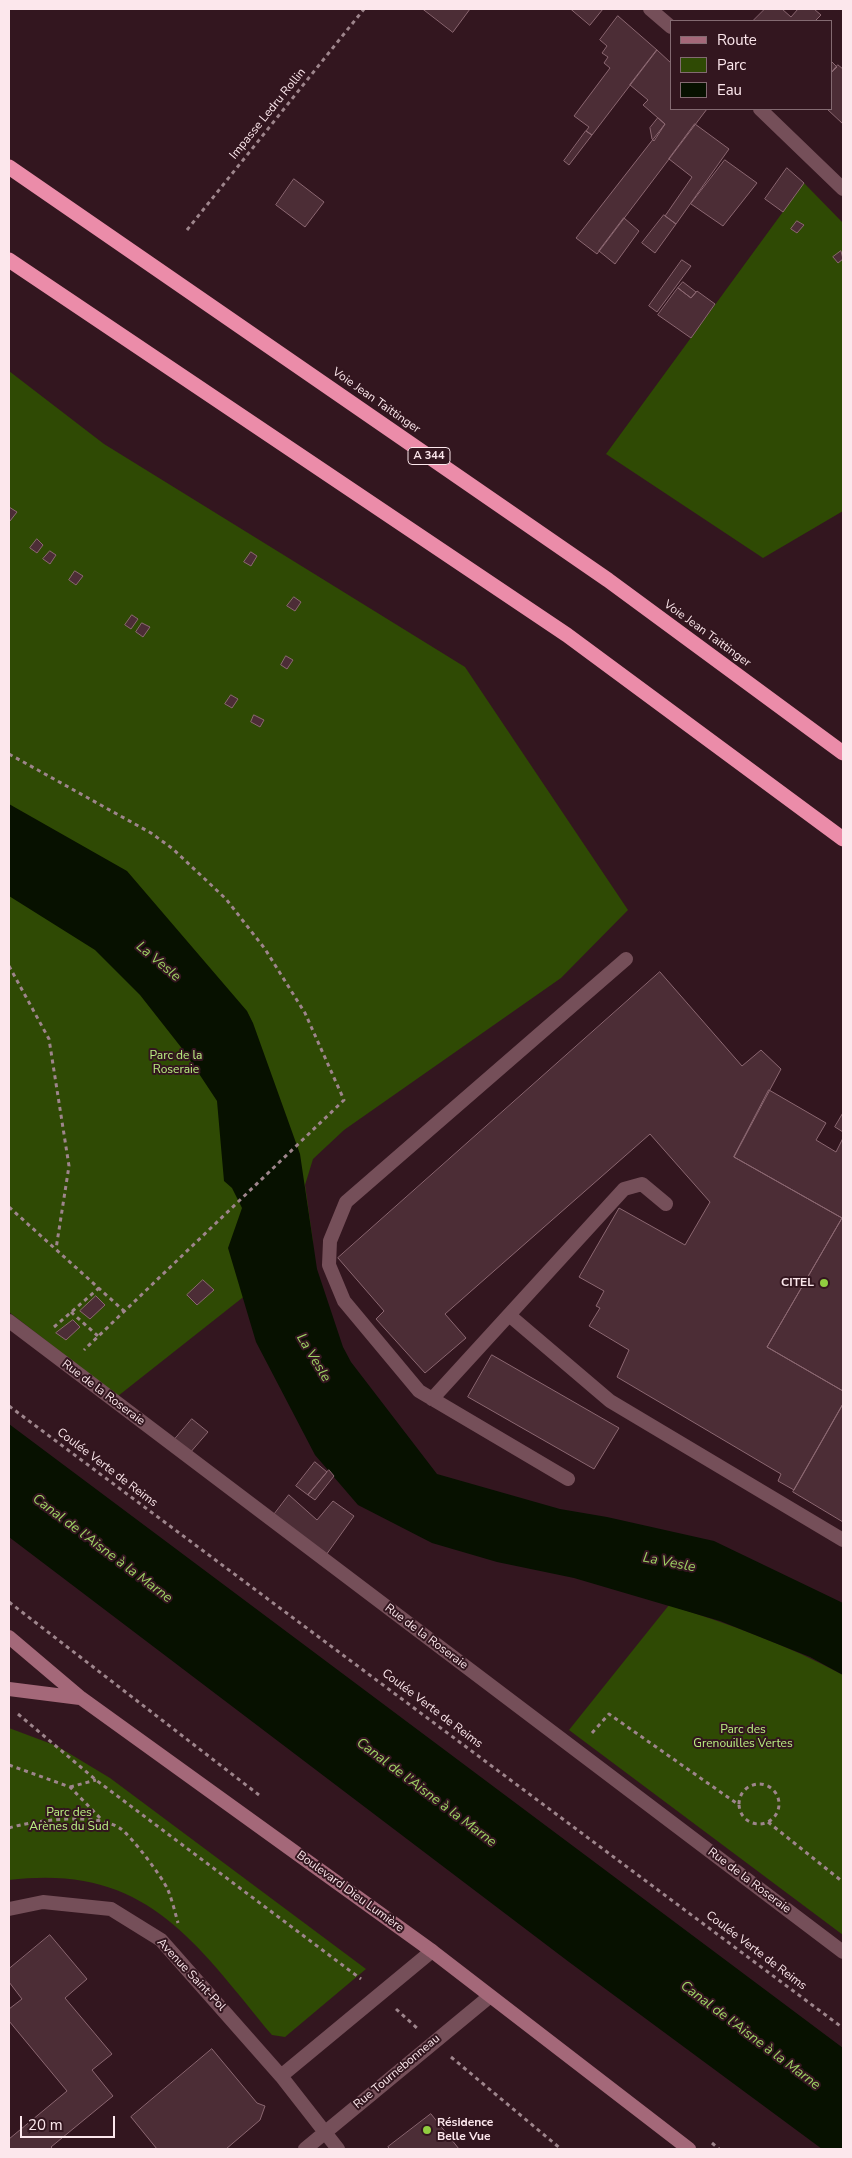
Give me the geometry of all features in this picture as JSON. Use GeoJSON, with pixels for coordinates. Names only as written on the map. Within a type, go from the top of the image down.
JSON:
{"type":"FeatureCollection","features":[{"type":"Feature","properties":{"kind":"highway","name":"Voie Jean Taittinger"},"geometry":{"type":"LineString","coordinates":[[9,167],[608,580],[843,753]]}},
{"type":"Feature","properties":{"kind":"highway"},"geometry":{"type":"LineString","coordinates":[[9,260],[567,635],[843,839]]}},
{"type":"Feature","properties":{"kind":"main road","name":"Boulevard Dieu Lumière"},"geometry":{"type":"LineString","coordinates":[[9,1637],[80,1698],[432,1951],[689,2149]]}},
{"type":"Feature","properties":{"kind":"main road"},"geometry":{"type":"LineString","coordinates":[[9,1689],[80,1698]]}},
{"type":"Feature","properties":{"kind":"street"},"geometry":{"type":"LineString","coordinates":[[650,9],[670,26]]}},
{"type":"Feature","properties":{"kind":"street"},"geometry":{"type":"LineString","coordinates":[[761,110],[843,189]]}},
{"type":"Feature","properties":{"kind":"street"},"geometry":{"type":"LineString","coordinates":[[568,1480],[419,1391],[344,1302],[329,1265],[330,1241],[346,1202],[626,959]]}},
{"type":"Feature","properties":{"kind":"street"},"geometry":{"type":"LineString","coordinates":[[432,1399],[624,1189],[642,1184],[666,1204]]}},
{"type":"Feature","properties":{"kind":"street"},"geometry":{"type":"LineString","coordinates":[[509,1316],[610,1401],[843,1540]]}},
{"type":"Feature","properties":{"kind":"street","name":"Rue de la Roseraie"},"geometry":{"type":"LineString","coordinates":[[9,1321],[843,1952]]}},
{"type":"Feature","properties":{"kind":"street","name":"Avenue Saint-Pol"},"geometry":{"type":"LineString","coordinates":[[9,1909],[43,1902],[111,1909],[161,1940],[281,2076],[338,2149]]}},
{"type":"Feature","properties":{"kind":"street"},"geometry":{"type":"LineString","coordinates":[[281,2076],[432,1951]]}},
{"type":"Feature","properties":{"kind":"street","name":"Rue Tournebonneau"},"geometry":{"type":"LineString","coordinates":[[306,2149],[433,2042],[490,1997]]}},
{"type":"Feature","properties":{"kind":"path","name":"Impasse Ledru Rollin"},"geometry":{"type":"LineString","coordinates":[[187,230],[364,9]]}},
{"type":"Feature","properties":{"kind":"path"},"geometry":{"type":"LineString","coordinates":[[9,754],[151,833],[173,849],[226,899],[264,949],[305,1013],[344,1100],[67,1365]]}},
{"type":"Feature","properties":{"kind":"path"},"geometry":{"type":"LineString","coordinates":[[9,966],[49,1039],[69,1166],[56,1250]]}},
{"type":"Feature","properties":{"kind":"path"},"geometry":{"type":"LineString","coordinates":[[9,1207],[124,1311]]}},
{"type":"Feature","properties":{"kind":"path"},"geometry":{"type":"LineString","coordinates":[[51,1329],[99,1288]]}},
{"type":"Feature","properties":{"kind":"path"},"geometry":{"type":"LineString","coordinates":[[71,1312],[98,1336]]}},
{"type":"Feature","properties":{"kind":"path","name":"Coulée Verte de Reims"},"geometry":{"type":"LineString","coordinates":[[9,1406],[843,2028]]}},
{"type":"Feature","properties":{"kind":"path"},"geometry":{"type":"LineString","coordinates":[[16,1712],[96,1780],[353,1972],[561,2149]]}},
{"type":"Feature","properties":{"kind":"path"},"geometry":{"type":"LineString","coordinates":[[609,1714],[739,1805]]}},
{"type":"Feature","properties":{"kind":"path"},"geometry":{"type":"LineString","coordinates":[[9,1765],[70,1787],[102,1820],[122,1829],[142,1852],[168,1889],[179,1928],[176,1956]]}},
{"type":"Feature","properties":{"kind":"path"},"geometry":{"type":"LineString","coordinates":[[70,1787],[96,1780]]}},
{"type":"Feature","properties":{"kind":"path"},"geometry":{"type":"LineString","coordinates":[[760,1784],[772,1789],[779,1800],[779,1806],[773,1818],[768,1822],[755,1824],[749,1822],[740,1812],[739,1805],[743,1793],[748,1788],[760,1784]]}},
{"type":"Feature","properties":{"kind":"path"},"geometry":{"type":"LineString","coordinates":[[9,1828],[63,1820],[102,1820]]}},
{"type":"Feature","properties":{"kind":"path"},"geometry":{"type":"LineString","coordinates":[[768,1822],[843,1882]]}},
{"type":"Feature","properties":{"kind":"green space"},"geometry":{"type":"Polygon","coordinates":[[[804,183],[843,223],[843,511],[763,558],[606,454],[804,183]]]}},
{"type":"Feature","properties":{"kind":"green space","name":"Parc de la Roseraie"},"geometry":{"type":"Polygon","coordinates":[[[9,371],[104,444],[465,667],[628,910],[561,978],[344,1130],[313,1159],[305,1185],[313,1242],[118,1396],[9,1312],[9,371]]]}},
{"type":"Feature","properties":{"kind":"green space","name":"Parc des Grenouilles Vertes"},"geometry":{"type":"Polygon","coordinates":[[[669,1605],[758,1636],[801,1654],[843,1675],[843,1935],[569,1730],[669,1605]]]}},
{"type":"Feature","properties":{"kind":"green space","name":"Parc des Arènes du Sud"},"geometry":{"type":"Polygon","coordinates":[[[9,1728],[57,1746],[110,1778],[366,1969],[285,2037],[272,2035],[191,1940],[163,1916],[132,1897],[97,1884],[56,1878],[9,1880],[9,1728]]]}},
{"type":"Feature","properties":{"kind":"water","name":"La Vesle"},"geometry":{"type":"Polygon","coordinates":[[[9,804],[127,871],[247,1011],[300,1154],[317,1269],[343,1347],[351,1362],[437,1474],[560,1509],[607,1517],[714,1541],[843,1603],[843,1675],[810,1657],[720,1621],[574,1578],[497,1562],[432,1543],[358,1505],[315,1455],[256,1342],[228,1248],[242,1208],[232,1188],[224,1181],[217,1101],[184,1051],[140,995],[95,950],[9,896],[9,804]]]}},
{"type":"Feature","properties":{"kind":"water","name":"Canal de l'Aisne à la Marne"},"geometry":{"type":"Polygon","coordinates":[[[9,1424],[843,2048],[843,2149],[822,2149],[569,1962],[9,1537],[9,1424]]]}},
{"type":"Feature","properties":{"kind":"building"},"geometry":{"type":"Polygon","coordinates":[[[423,9],[470,9],[453,32],[423,9]]]}},
{"type":"Feature","properties":{"kind":"building"},"geometry":{"type":"Polygon","coordinates":[[[571,9],[603,9],[590,25],[571,9]]]}},
{"type":"Feature","properties":{"kind":"building"},"geometry":{"type":"Polygon","coordinates":[[[765,9],[782,9],[791,17],[798,9],[814,9],[821,15],[816,20],[754,20],[765,9]]]}},
{"type":"Feature","properties":{"kind":"building"},"geometry":{"type":"Polygon","coordinates":[[[618,16],[657,50],[592,135],[586,131],[589,127],[574,116],[610,68],[604,63],[608,57],[602,53],[607,46],[600,40],[618,16]]]}},
{"type":"Feature","properties":{"kind":"building"},"geometry":{"type":"Polygon","coordinates":[[[657,50],[670,62],[670,110],[706,110],[597,254],[576,238],[665,124],[643,105],[648,100],[630,85],[657,50]]]}},
{"type":"Feature","properties":{"kind":"building"},"geometry":{"type":"Polygon","coordinates":[[[832,62],[837,67],[832,72],[832,62]]]}},
{"type":"Feature","properties":{"kind":"building"},"geometry":{"type":"Polygon","coordinates":[[[838,65],[843,69],[843,124],[828,110],[832,110],[832,72],[838,65]]]}},
{"type":"Feature","properties":{"kind":"building"},"geometry":{"type":"Polygon","coordinates":[[[658,118],[665,124],[654,141],[650,128],[658,118]]]}},
{"type":"Feature","properties":{"kind":"building"},"geometry":{"type":"Polygon","coordinates":[[[695,124],[729,149],[676,224],[665,216],[692,177],[669,159],[695,124]]]}},
{"type":"Feature","properties":{"kind":"building"},"geometry":{"type":"Polygon","coordinates":[[[586,131],[592,135],[569,165],[564,161],[586,131]]]}},
{"type":"Feature","properties":{"kind":"building"},"geometry":{"type":"Polygon","coordinates":[[[725,160],[757,183],[723,226],[691,204],[725,160]]]}},
{"type":"Feature","properties":{"kind":"building"},"geometry":{"type":"Polygon","coordinates":[[[787,168],[804,183],[783,212],[765,199],[787,168]]]}},
{"type":"Feature","properties":{"kind":"building"},"geometry":{"type":"Polygon","coordinates":[[[294,179],[324,202],[305,227],[276,205],[294,179]]]}},
{"type":"Feature","properties":{"kind":"building"},"geometry":{"type":"Polygon","coordinates":[[[664,215],[676,224],[655,253],[642,243],[664,215]]]}},
{"type":"Feature","properties":{"kind":"building"},"geometry":{"type":"Polygon","coordinates":[[[624,218],[639,231],[615,264],[599,251],[624,218]]]}},
{"type":"Feature","properties":{"kind":"building"},"geometry":{"type":"Polygon","coordinates":[[[797,221],[804,225],[797,233],[791,229],[797,221]]]}},
{"type":"Feature","properties":{"kind":"building"},"geometry":{"type":"Polygon","coordinates":[[[841,251],[843,259],[838,263],[833,257],[841,251]]]}},
{"type":"Feature","properties":{"kind":"building"},"geometry":{"type":"Polygon","coordinates":[[[682,260],[691,266],[657,312],[649,306],[682,260]]]}},
{"type":"Feature","properties":{"kind":"building"},"geometry":{"type":"Polygon","coordinates":[[[683,282],[696,292],[691,298],[678,288],[683,282]]]}},
{"type":"Feature","properties":{"kind":"building"},"geometry":{"type":"Polygon","coordinates":[[[678,288],[691,298],[697,291],[715,304],[691,338],[658,315],[678,288]]]}},
{"type":"Feature","properties":{"kind":"building"},"geometry":{"type":"Polygon","coordinates":[[[9,507],[17,512],[10,521],[9,519],[9,507]]]}},
{"type":"Feature","properties":{"kind":"building"},"geometry":{"type":"Polygon","coordinates":[[[37,539],[43,545],[37,553],[30,548],[37,539]]]}},
{"type":"Feature","properties":{"kind":"building"},"geometry":{"type":"Polygon","coordinates":[[[50,551],[56,555],[50,564],[43,559],[50,551]]]}},
{"type":"Feature","properties":{"kind":"building"},"geometry":{"type":"Polygon","coordinates":[[[251,552],[257,556],[251,566],[244,562],[251,552]]]}},
{"type":"Feature","properties":{"kind":"building"},"geometry":{"type":"Polygon","coordinates":[[[75,571],[83,576],[76,585],[69,580],[75,571]]]}},
{"type":"Feature","properties":{"kind":"building"},"geometry":{"type":"Polygon","coordinates":[[[294,597],[301,602],[295,611],[287,606],[294,597]]]}},
{"type":"Feature","properties":{"kind":"building"},"geometry":{"type":"Polygon","coordinates":[[[132,615],[138,619],[131,629],[125,625],[132,615]]]}},
{"type":"Feature","properties":{"kind":"building"},"geometry":{"type":"Polygon","coordinates":[[[142,623],[150,627],[143,637],[136,632],[142,623]]]}},
{"type":"Feature","properties":{"kind":"building"},"geometry":{"type":"Polygon","coordinates":[[[286,656],[293,660],[287,669],[281,665],[286,656]]]}},
{"type":"Feature","properties":{"kind":"building"},"geometry":{"type":"Polygon","coordinates":[[[231,695],[238,699],[232,708],[225,704],[231,695]]]}},
{"type":"Feature","properties":{"kind":"building"},"geometry":{"type":"Polygon","coordinates":[[[254,715],[264,720],[260,727],[251,722],[254,715]]]}},
{"type":"Feature","properties":{"kind":"building"},"geometry":{"type":"Polygon","coordinates":[[[660,972],[742,1066],[761,1050],[781,1069],[734,1157],[842,1218],[767,1347],[843,1391],[843,1404],[794,1490],[778,1481],[781,1474],[617,1377],[629,1350],[589,1326],[600,1308],[596,1306],[604,1291],[579,1277],[619,1208],[685,1245],[710,1202],[650,1134],[445,1314],[466,1338],[425,1373],[376,1319],[384,1311],[338,1258],[660,972]]]}},
{"type":"Feature","properties":{"kind":"building","name":"CITEL"},"geometry":{"type":"Polygon","coordinates":[[[769,1090],[826,1123],[816,1140],[836,1152],[843,1138],[843,1391],[767,1347],[842,1218],[734,1157],[769,1090]]]}},
{"type":"Feature","properties":{"kind":"building"},"geometry":{"type":"Polygon","coordinates":[[[843,1113],[843,1132],[835,1127],[843,1113]]]}},
{"type":"Feature","properties":{"kind":"building"},"geometry":{"type":"Polygon","coordinates":[[[203,1280],[214,1290],[197,1305],[187,1295],[203,1280]]]}},
{"type":"Feature","properties":{"kind":"building"},"geometry":{"type":"Polygon","coordinates":[[[96,1296],[105,1305],[90,1319],[80,1311],[96,1296]]]}},
{"type":"Feature","properties":{"kind":"building"},"geometry":{"type":"Polygon","coordinates":[[[73,1320],[80,1327],[66,1340],[56,1333],[73,1320]]]}},
{"type":"Feature","properties":{"kind":"building"},"geometry":{"type":"Polygon","coordinates":[[[492,1355],[619,1428],[594,1469],[468,1397],[492,1355]]]}},
{"type":"Feature","properties":{"kind":"building"},"geometry":{"type":"Polygon","coordinates":[[[843,1404],[843,1522],[793,1492],[843,1404]]]}},
{"type":"Feature","properties":{"kind":"building"},"geometry":{"type":"Polygon","coordinates":[[[192,1419],[208,1432],[189,1454],[175,1439],[192,1419]]]}},
{"type":"Feature","properties":{"kind":"building"},"geometry":{"type":"Polygon","coordinates":[[[315,1462],[327,1472],[308,1495],[296,1486],[315,1462]]]}},
{"type":"Feature","properties":{"kind":"building"},"geometry":{"type":"Polygon","coordinates":[[[329,1470],[334,1476],[315,1500],[308,1495],[329,1470]]]}},
{"type":"Feature","properties":{"kind":"building"},"geometry":{"type":"Polygon","coordinates":[[[289,1495],[317,1520],[333,1501],[354,1516],[326,1555],[273,1516],[289,1495]]]}},
{"type":"Feature","properties":{"kind":"building"},"geometry":{"type":"Polygon","coordinates":[[[50,1935],[87,1979],[65,1998],[112,2054],[92,2070],[113,2096],[51,2147],[53,2149],[9,2149],[9,2139],[67,2091],[9,2021],[9,2009],[22,1999],[9,1982],[9,1969],[50,1935]]]}},
{"type":"Feature","properties":{"kind":"building"},"geometry":{"type":"Polygon","coordinates":[[[212,2049],[257,2103],[265,2106],[260,2120],[226,2149],[157,2149],[131,2117],[212,2049]]]}},
{"type":"Feature","properties":{"kind":"building","name":"Résidence Belle Vue"},"geometry":{"type":"Polygon","coordinates":[[[431,2114],[459,2149],[390,2149],[388,2147],[431,2114]]]}},
{"type":"Feature","properties":{"kind":"place","name":"CITEL"},"geometry":{"type":"Point","coordinates":[824,1283]}},
{"type":"Feature","properties":{"kind":"place","name":"Résidence Belle Vue"},"geometry":{"type":"Point","coordinates":[427,2130]}}]}
